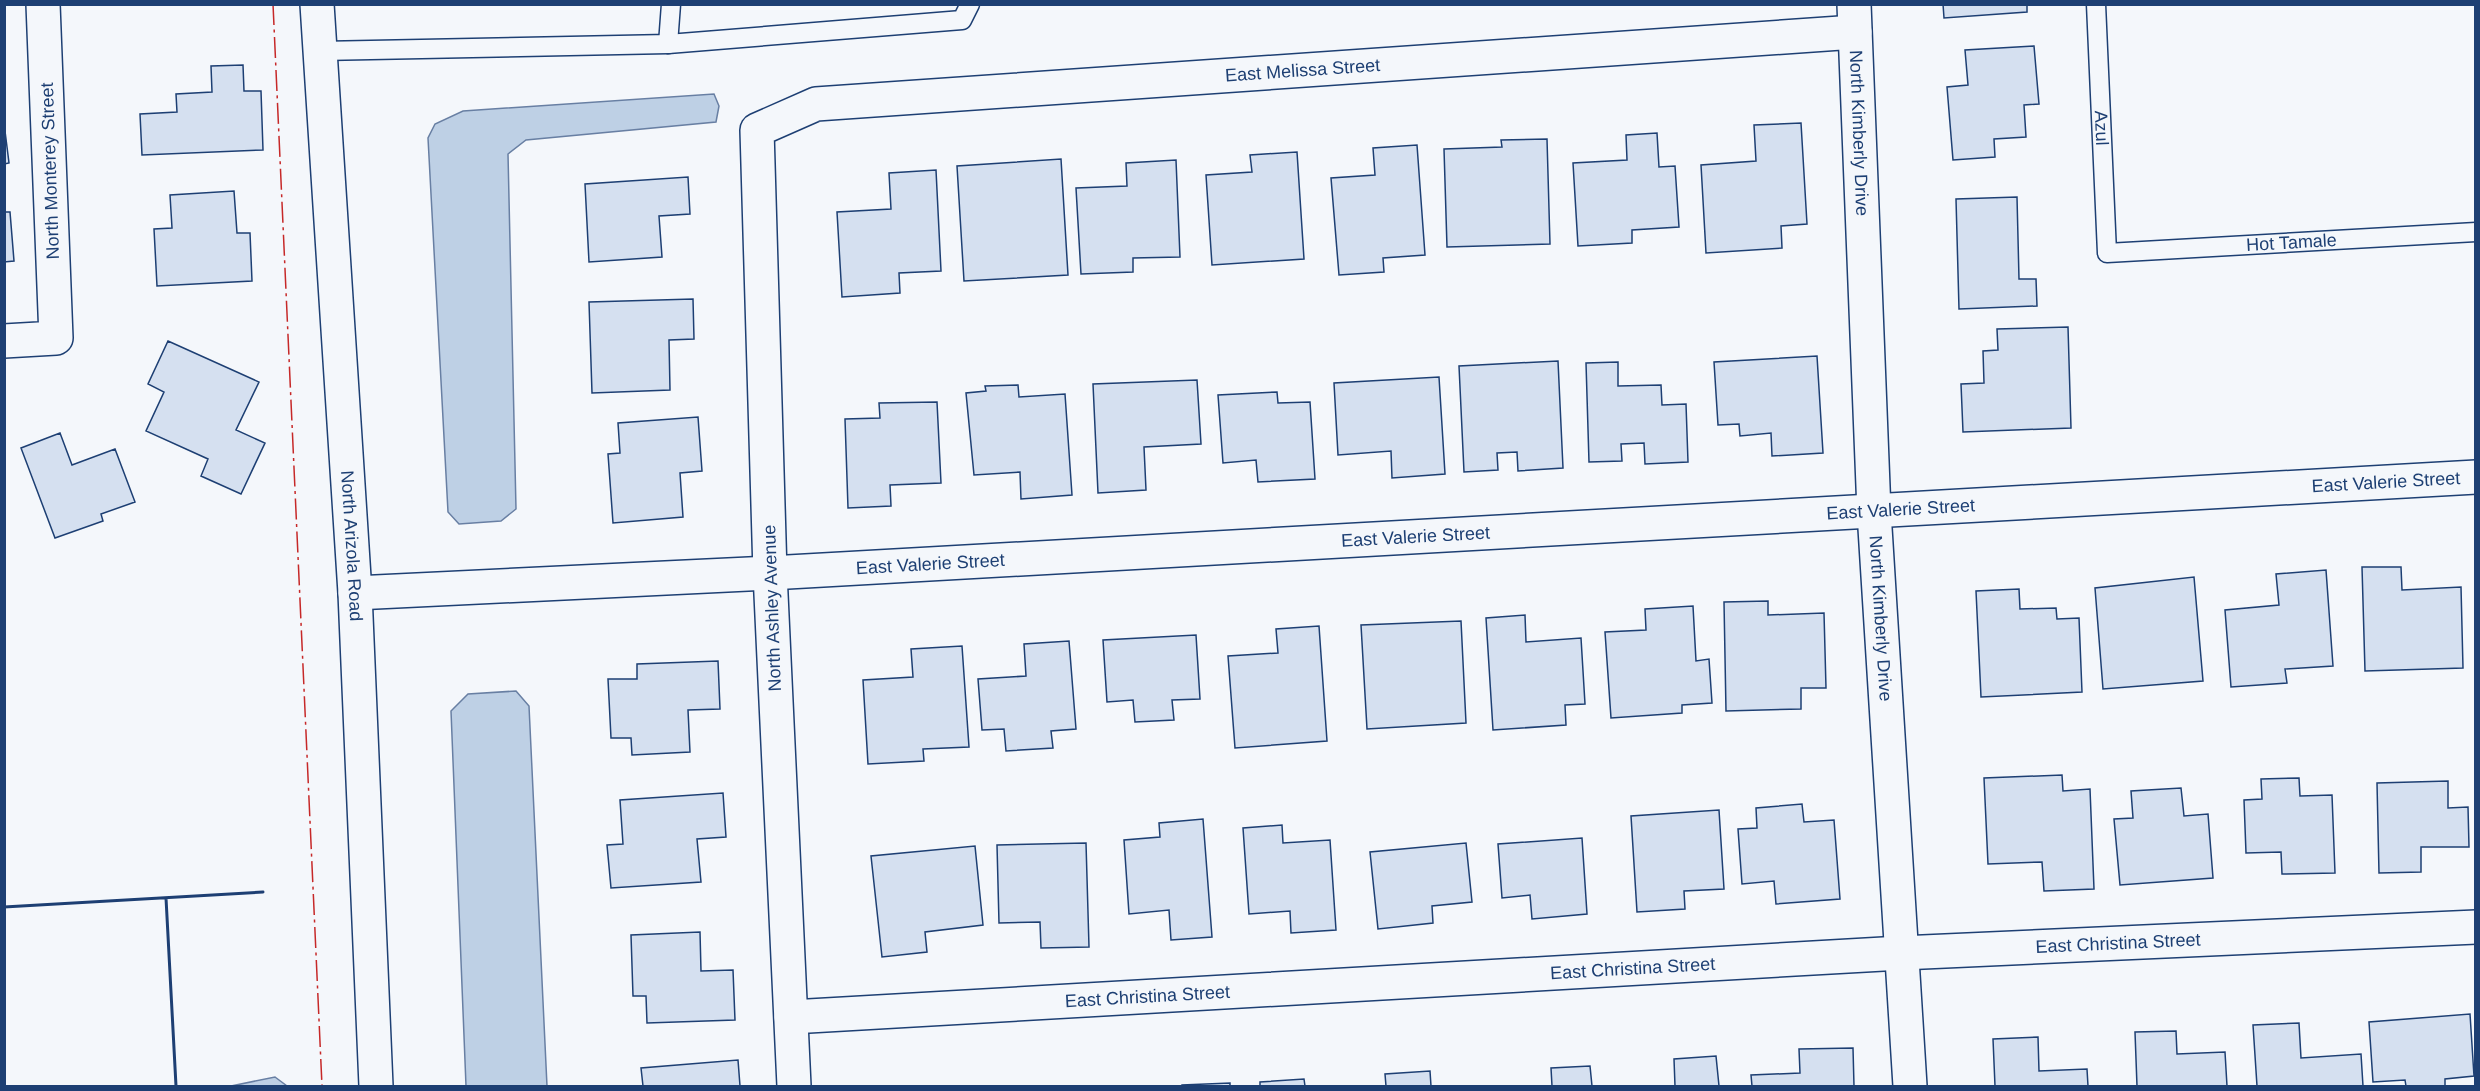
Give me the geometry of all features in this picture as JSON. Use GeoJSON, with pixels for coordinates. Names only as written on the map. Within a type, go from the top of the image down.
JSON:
{"type":"FeatureCollection","features":[{"type":"Feature","properties":{"kind":"street","name":"North Monterey Street"},"geometry":{"type":"LineString","coordinates":[[4,341],[56,338],[44,4]]}},
{"type":"Feature","properties":{"kind":"street","name":"North Arizola Road"},"geometry":{"type":"LineString","coordinates":[[317,4],[355,593],[376,1086]]}},
{"type":"Feature","properties":{"kind":"street","name":"East Melissa Street"},"geometry":{"type":"LineString","coordinates":[[757,130],[816,104],[1855,18]]}},
{"type":"Feature","properties":{"kind":"street","name":"North Kimberly Drive"},"geometry":{"type":"LineString","coordinates":[[1855,18],[1874,512],[1910,1086]]}},
{"type":"Feature","properties":{"kind":"street","name":"North Ashley Avenue"},"geometry":{"type":"LineString","coordinates":[[757,130],[770,573],[794,1086]]}},
{"type":"Feature","properties":{"kind":"street","name":"East Valerie Street"},"geometry":{"type":"LineString","coordinates":[[355,593],[770,573],[2475,477]]}},
{"type":"Feature","properties":{"kind":"street","name":"East Christina Street"},"geometry":{"type":"LineString","coordinates":[[790,1017],[1901,952],[2475,927]]}},
{"type":"Feature","properties":{"kind":"lane"},"geometry":{"type":"LineString","coordinates":[[668,44],[671,4]]}},
{"type":"Feature","properties":{"kind":"lane"},"geometry":{"type":"LineString","coordinates":[[320,51],[668,44],[962,20],[970,4]]}},
{"type":"Feature","properties":{"kind":"lane","name":"Azul"},"geometry":{"type":"LineString","coordinates":[[2096,4],[2107,253]]}},
{"type":"Feature","properties":{"kind":"lane","name":"Hot Tamale"},"geometry":{"type":"LineString","coordinates":[[2107,253],[2475,232]]}},
{"type":"Feature","properties":{"kind":"water"},"geometry":{"type":"Polygon","coordinates":[[[714,94],[719,106],[716,122],[526,140],[508,154],[516,509],[501,521],[459,524],[448,512],[428,138],[435,124],[463,111],[714,94]]]}},
{"type":"Feature","properties":{"kind":"water"},"geometry":{"type":"Polygon","coordinates":[[[516,691],[529,706],[547,1086],[466,1086],[451,711],[468,694],[516,691]]]}},
{"type":"Feature","properties":{"kind":"water"},"geometry":{"type":"Polygon","coordinates":[[[275,1077],[287,1086],[231,1086],[275,1077]]]}},
{"type":"Feature","properties":{"kind":"building"},"geometry":{"type":"Polygon","coordinates":[[[1943,4],[2027,4],[2027,12],[1944,18],[1943,4]]]}},
{"type":"Feature","properties":{"kind":"building"},"geometry":{"type":"Polygon","coordinates":[[[2034,46],[2039,104],[2024,105],[2026,137],[1994,139],[1995,157],[1953,160],[1947,87],[1968,85],[1965,50],[2034,46]]]}},
{"type":"Feature","properties":{"kind":"building"},"geometry":{"type":"Polygon","coordinates":[[[243,65],[244,91],[261,91],[263,150],[142,155],[140,114],[177,112],[176,94],[212,92],[211,66],[243,65]]]}},
{"type":"Feature","properties":{"kind":"building"},"geometry":{"type":"Polygon","coordinates":[[[4,123],[9,163],[4,164],[4,123]]]}},
{"type":"Feature","properties":{"kind":"building"},"geometry":{"type":"Polygon","coordinates":[[[1801,123],[1807,224],[1781,226],[1782,248],[1706,253],[1701,165],[1756,161],[1754,125],[1801,123]]]}},
{"type":"Feature","properties":{"kind":"building"},"geometry":{"type":"Polygon","coordinates":[[[1657,133],[1659,167],[1675,166],[1679,227],[1632,230],[1632,243],[1578,246],[1573,163],[1627,160],[1626,135],[1657,133]]]}},
{"type":"Feature","properties":{"kind":"building"},"geometry":{"type":"Polygon","coordinates":[[[1547,139],[1550,244],[1447,247],[1444,149],[1502,147],[1501,140],[1547,139]]]}},
{"type":"Feature","properties":{"kind":"building"},"geometry":{"type":"Polygon","coordinates":[[[1417,145],[1425,255],[1383,258],[1384,272],[1339,275],[1331,178],[1375,175],[1373,148],[1417,145]]]}},
{"type":"Feature","properties":{"kind":"building"},"geometry":{"type":"Polygon","coordinates":[[[1297,152],[1304,259],[1212,265],[1206,175],[1252,172],[1250,155],[1297,152]]]}},
{"type":"Feature","properties":{"kind":"building"},"geometry":{"type":"Polygon","coordinates":[[[1061,159],[1068,275],[964,281],[957,166],[1061,159]]]}},
{"type":"Feature","properties":{"kind":"building"},"geometry":{"type":"Polygon","coordinates":[[[1176,160],[1180,257],[1133,258],[1133,272],[1081,274],[1076,188],[1127,186],[1126,163],[1176,160]]]}},
{"type":"Feature","properties":{"kind":"building"},"geometry":{"type":"Polygon","coordinates":[[[936,170],[941,271],[899,273],[900,293],[842,297],[837,212],[891,209],[889,173],[936,170]]]}},
{"type":"Feature","properties":{"kind":"building"},"geometry":{"type":"Polygon","coordinates":[[[688,177],[690,214],[659,216],[662,257],[589,262],[585,184],[688,177]]]}},
{"type":"Feature","properties":{"kind":"building"},"geometry":{"type":"Polygon","coordinates":[[[234,191],[237,233],[250,233],[252,281],[157,286],[154,229],[172,228],[170,195],[234,191]]]}},
{"type":"Feature","properties":{"kind":"building"},"geometry":{"type":"Polygon","coordinates":[[[2017,197],[2019,279],[2036,279],[2037,306],[1959,309],[1956,199],[2017,197]]]}},
{"type":"Feature","properties":{"kind":"building"},"geometry":{"type":"Polygon","coordinates":[[[4,212],[10,212],[14,261],[4,262],[4,212]]]}},
{"type":"Feature","properties":{"kind":"building"},"geometry":{"type":"Polygon","coordinates":[[[693,299],[694,339],[669,340],[670,390],[592,393],[589,302],[693,299]]]}},
{"type":"Feature","properties":{"kind":"building"},"geometry":{"type":"Polygon","coordinates":[[[2068,327],[2071,428],[1963,432],[1961,384],[1984,383],[1983,351],[1998,350],[1997,329],[2068,327]]]}},
{"type":"Feature","properties":{"kind":"building"},"geometry":{"type":"Polygon","coordinates":[[[168,341],[259,382],[236,430],[265,443],[241,494],[201,476],[208,459],[146,431],[164,392],[148,384],[168,341]]]}},
{"type":"Feature","properties":{"kind":"building"},"geometry":{"type":"Polygon","coordinates":[[[1817,356],[1823,453],[1772,456],[1771,433],[1740,436],[1739,424],[1718,425],[1714,362],[1817,356]]]}},
{"type":"Feature","properties":{"kind":"building"},"geometry":{"type":"Polygon","coordinates":[[[1558,361],[1563,468],[1518,471],[1517,452],[1497,453],[1498,470],[1464,472],[1459,366],[1558,361]]]}},
{"type":"Feature","properties":{"kind":"building"},"geometry":{"type":"Polygon","coordinates":[[[1618,362],[1618,386],[1661,385],[1662,405],[1686,404],[1688,462],[1645,464],[1644,443],[1621,444],[1622,461],[1589,462],[1586,363],[1618,362]]]}},
{"type":"Feature","properties":{"kind":"building"},"geometry":{"type":"Polygon","coordinates":[[[1439,377],[1445,474],[1392,478],[1391,451],[1338,455],[1334,383],[1439,377]]]}},
{"type":"Feature","properties":{"kind":"building"},"geometry":{"type":"Polygon","coordinates":[[[1197,380],[1201,444],[1144,447],[1146,490],[1098,493],[1093,384],[1197,380]]]}},
{"type":"Feature","properties":{"kind":"building"},"geometry":{"type":"Polygon","coordinates":[[[1018,385],[1019,397],[1065,394],[1072,495],[1021,499],[1020,472],[974,475],[966,393],[986,391],[985,386],[1018,385]]]}},
{"type":"Feature","properties":{"kind":"building"},"geometry":{"type":"Polygon","coordinates":[[[1277,392],[1278,403],[1310,402],[1315,479],[1258,482],[1256,460],[1223,463],[1218,395],[1277,392]]]}},
{"type":"Feature","properties":{"kind":"building"},"geometry":{"type":"Polygon","coordinates":[[[937,402],[941,483],[890,485],[891,506],[848,508],[845,419],[880,418],[879,403],[937,402]]]}},
{"type":"Feature","properties":{"kind":"building"},"geometry":{"type":"Polygon","coordinates":[[[698,417],[702,471],[680,473],[683,517],[613,523],[608,454],[620,453],[618,423],[698,417]]]}},
{"type":"Feature","properties":{"kind":"building"},"geometry":{"type":"Polygon","coordinates":[[[60,433],[72,465],[115,449],[135,502],[101,514],[103,521],[55,538],[21,448],[60,433]]]}},
{"type":"Feature","properties":{"kind":"building"},"geometry":{"type":"Polygon","coordinates":[[[2362,567],[2401,567],[2402,590],[2461,587],[2463,668],[2365,671],[2362,567]]]}},
{"type":"Feature","properties":{"kind":"building"},"geometry":{"type":"Polygon","coordinates":[[[2326,570],[2333,666],[2285,669],[2287,683],[2231,687],[2225,610],[2279,605],[2276,574],[2326,570]]]}},
{"type":"Feature","properties":{"kind":"building"},"geometry":{"type":"Polygon","coordinates":[[[2194,577],[2203,681],[2103,689],[2095,588],[2194,577]]]}},
{"type":"Feature","properties":{"kind":"building"},"geometry":{"type":"Polygon","coordinates":[[[2019,589],[2020,609],[2056,608],[2057,619],[2079,618],[2082,692],[1981,697],[1976,591],[2019,589]]]}},
{"type":"Feature","properties":{"kind":"building"},"geometry":{"type":"Polygon","coordinates":[[[1768,601],[1768,615],[1824,613],[1826,688],[1801,688],[1801,709],[1726,711],[1724,602],[1768,601]]]}},
{"type":"Feature","properties":{"kind":"building"},"geometry":{"type":"Polygon","coordinates":[[[1693,606],[1696,661],[1709,659],[1712,703],[1682,705],[1682,713],[1611,718],[1605,632],[1646,630],[1645,609],[1693,606]]]}},
{"type":"Feature","properties":{"kind":"building"},"geometry":{"type":"Polygon","coordinates":[[[1525,615],[1526,642],[1581,638],[1585,704],[1565,705],[1566,725],[1493,730],[1486,618],[1525,615]]]}},
{"type":"Feature","properties":{"kind":"building"},"geometry":{"type":"Polygon","coordinates":[[[1461,621],[1466,723],[1367,729],[1361,625],[1461,621]]]}},
{"type":"Feature","properties":{"kind":"building"},"geometry":{"type":"Polygon","coordinates":[[[1319,626],[1327,741],[1235,748],[1228,656],[1278,653],[1276,629],[1319,626]]]}},
{"type":"Feature","properties":{"kind":"building"},"geometry":{"type":"Polygon","coordinates":[[[1196,635],[1200,699],[1172,700],[1174,720],[1135,722],[1133,700],[1107,702],[1103,640],[1196,635]]]}},
{"type":"Feature","properties":{"kind":"building"},"geometry":{"type":"Polygon","coordinates":[[[1069,641],[1076,729],[1051,731],[1053,748],[1006,751],[1004,729],[982,730],[978,679],[1026,676],[1024,644],[1069,641]]]}},
{"type":"Feature","properties":{"kind":"building"},"geometry":{"type":"Polygon","coordinates":[[[962,646],[969,747],[923,749],[924,761],[868,764],[863,680],[913,677],[911,649],[962,646]]]}},
{"type":"Feature","properties":{"kind":"building"},"geometry":{"type":"Polygon","coordinates":[[[718,661],[720,709],[688,710],[690,752],[632,755],[631,738],[611,738],[608,679],[637,679],[637,664],[718,661]]]}},
{"type":"Feature","properties":{"kind":"building"},"geometry":{"type":"Polygon","coordinates":[[[2062,775],[2063,791],[2090,789],[2094,889],[2044,891],[2042,862],[1988,864],[1984,778],[2062,775]]]}},
{"type":"Feature","properties":{"kind":"building"},"geometry":{"type":"Polygon","coordinates":[[[2299,778],[2300,796],[2332,795],[2335,873],[2282,874],[2281,852],[2246,853],[2244,800],[2262,799],[2261,779],[2299,778]]]}},
{"type":"Feature","properties":{"kind":"building"},"geometry":{"type":"Polygon","coordinates":[[[2448,781],[2448,808],[2468,807],[2469,847],[2421,847],[2421,872],[2379,873],[2377,783],[2448,781]]]}},
{"type":"Feature","properties":{"kind":"building"},"geometry":{"type":"Polygon","coordinates":[[[2181,788],[2184,816],[2208,814],[2213,878],[2120,885],[2114,819],[2133,818],[2131,791],[2181,788]]]}},
{"type":"Feature","properties":{"kind":"building"},"geometry":{"type":"Polygon","coordinates":[[[723,793],[726,837],[697,839],[701,882],[611,888],[607,845],[623,844],[620,800],[723,793]]]}},
{"type":"Feature","properties":{"kind":"building"},"geometry":{"type":"Polygon","coordinates":[[[1802,804],[1804,822],[1834,820],[1840,899],[1776,904],[1774,881],[1742,884],[1738,829],[1757,828],[1756,808],[1802,804]]]}},
{"type":"Feature","properties":{"kind":"building"},"geometry":{"type":"Polygon","coordinates":[[[1719,810],[1724,889],[1684,891],[1685,909],[1637,912],[1631,816],[1719,810]]]}},
{"type":"Feature","properties":{"kind":"building"},"geometry":{"type":"Polygon","coordinates":[[[1203,819],[1212,937],[1171,940],[1169,910],[1129,914],[1124,840],[1160,837],[1159,823],[1203,819]]]}},
{"type":"Feature","properties":{"kind":"building"},"geometry":{"type":"Polygon","coordinates":[[[1282,825],[1283,843],[1330,840],[1336,930],[1291,933],[1290,911],[1249,914],[1243,828],[1282,825]]]}},
{"type":"Feature","properties":{"kind":"building"},"geometry":{"type":"Polygon","coordinates":[[[1582,838],[1587,914],[1532,919],[1530,895],[1502,898],[1498,844],[1582,838]]]}},
{"type":"Feature","properties":{"kind":"building"},"geometry":{"type":"Polygon","coordinates":[[[1086,843],[1089,947],[1041,948],[1040,922],[999,923],[997,845],[1086,843]]]}},
{"type":"Feature","properties":{"kind":"building"},"geometry":{"type":"Polygon","coordinates":[[[1466,843],[1472,902],[1432,906],[1433,923],[1378,929],[1370,852],[1466,843]]]}},
{"type":"Feature","properties":{"kind":"building"},"geometry":{"type":"Polygon","coordinates":[[[975,846],[983,925],[925,932],[927,952],[882,957],[871,856],[975,846]]]}},
{"type":"Feature","properties":{"kind":"building"},"geometry":{"type":"Polygon","coordinates":[[[700,932],[701,971],[733,970],[735,1020],[647,1023],[646,996],[633,996],[631,935],[700,932]]]}},
{"type":"Feature","properties":{"kind":"building"},"geometry":{"type":"Polygon","coordinates":[[[2470,1014],[2474,1076],[2445,1079],[2445,1086],[2406,1086],[2405,1080],[2373,1082],[2369,1022],[2470,1014]]]}},
{"type":"Feature","properties":{"kind":"building"},"geometry":{"type":"Polygon","coordinates":[[[2299,1023],[2301,1058],[2361,1054],[2363,1086],[2257,1086],[2253,1025],[2299,1023]]]}},
{"type":"Feature","properties":{"kind":"building"},"geometry":{"type":"Polygon","coordinates":[[[2176,1031],[2177,1054],[2225,1052],[2227,1086],[2137,1086],[2135,1032],[2176,1031]]]}},
{"type":"Feature","properties":{"kind":"building"},"geometry":{"type":"Polygon","coordinates":[[[2038,1037],[2039,1071],[2087,1069],[2088,1086],[1995,1086],[1993,1039],[2038,1037]]]}},
{"type":"Feature","properties":{"kind":"building"},"geometry":{"type":"Polygon","coordinates":[[[1853,1048],[1854,1086],[1752,1086],[1751,1075],[1800,1073],[1799,1049],[1853,1048]]]}},
{"type":"Feature","properties":{"kind":"building"},"geometry":{"type":"Polygon","coordinates":[[[1716,1056],[1719,1086],[1675,1086],[1674,1059],[1716,1056]]]}},
{"type":"Feature","properties":{"kind":"building"},"geometry":{"type":"Polygon","coordinates":[[[738,1060],[740,1086],[643,1086],[641,1068],[738,1060]]]}},
{"type":"Feature","properties":{"kind":"building"},"geometry":{"type":"Polygon","coordinates":[[[1590,1066],[1592,1086],[1552,1086],[1551,1068],[1590,1066]]]}},
{"type":"Feature","properties":{"kind":"building"},"geometry":{"type":"Polygon","coordinates":[[[1430,1071],[1431,1086],[1386,1086],[1385,1074],[1430,1071]]]}},
{"type":"Feature","properties":{"kind":"building"},"geometry":{"type":"Polygon","coordinates":[[[1304,1079],[1305,1086],[1260,1086],[1260,1082],[1304,1079]]]}},
{"type":"Feature","properties":{"kind":"building"},"geometry":{"type":"Polygon","coordinates":[[[1230,1083],[1230,1086],[1182,1086],[1182,1085],[1230,1083]]]}},
{"type":"Feature","properties":{"kind":"wall"},"geometry":{"type":"LineString","coordinates":[[4,907],[263,892]]}},
{"type":"Feature","properties":{"kind":"wall"},"geometry":{"type":"LineString","coordinates":[[166,898],[176,1086]]}},
{"type":"Feature","properties":{"kind":"power"},"geometry":{"type":"LineString","coordinates":[[273,4],[322,1086]]}}]}
